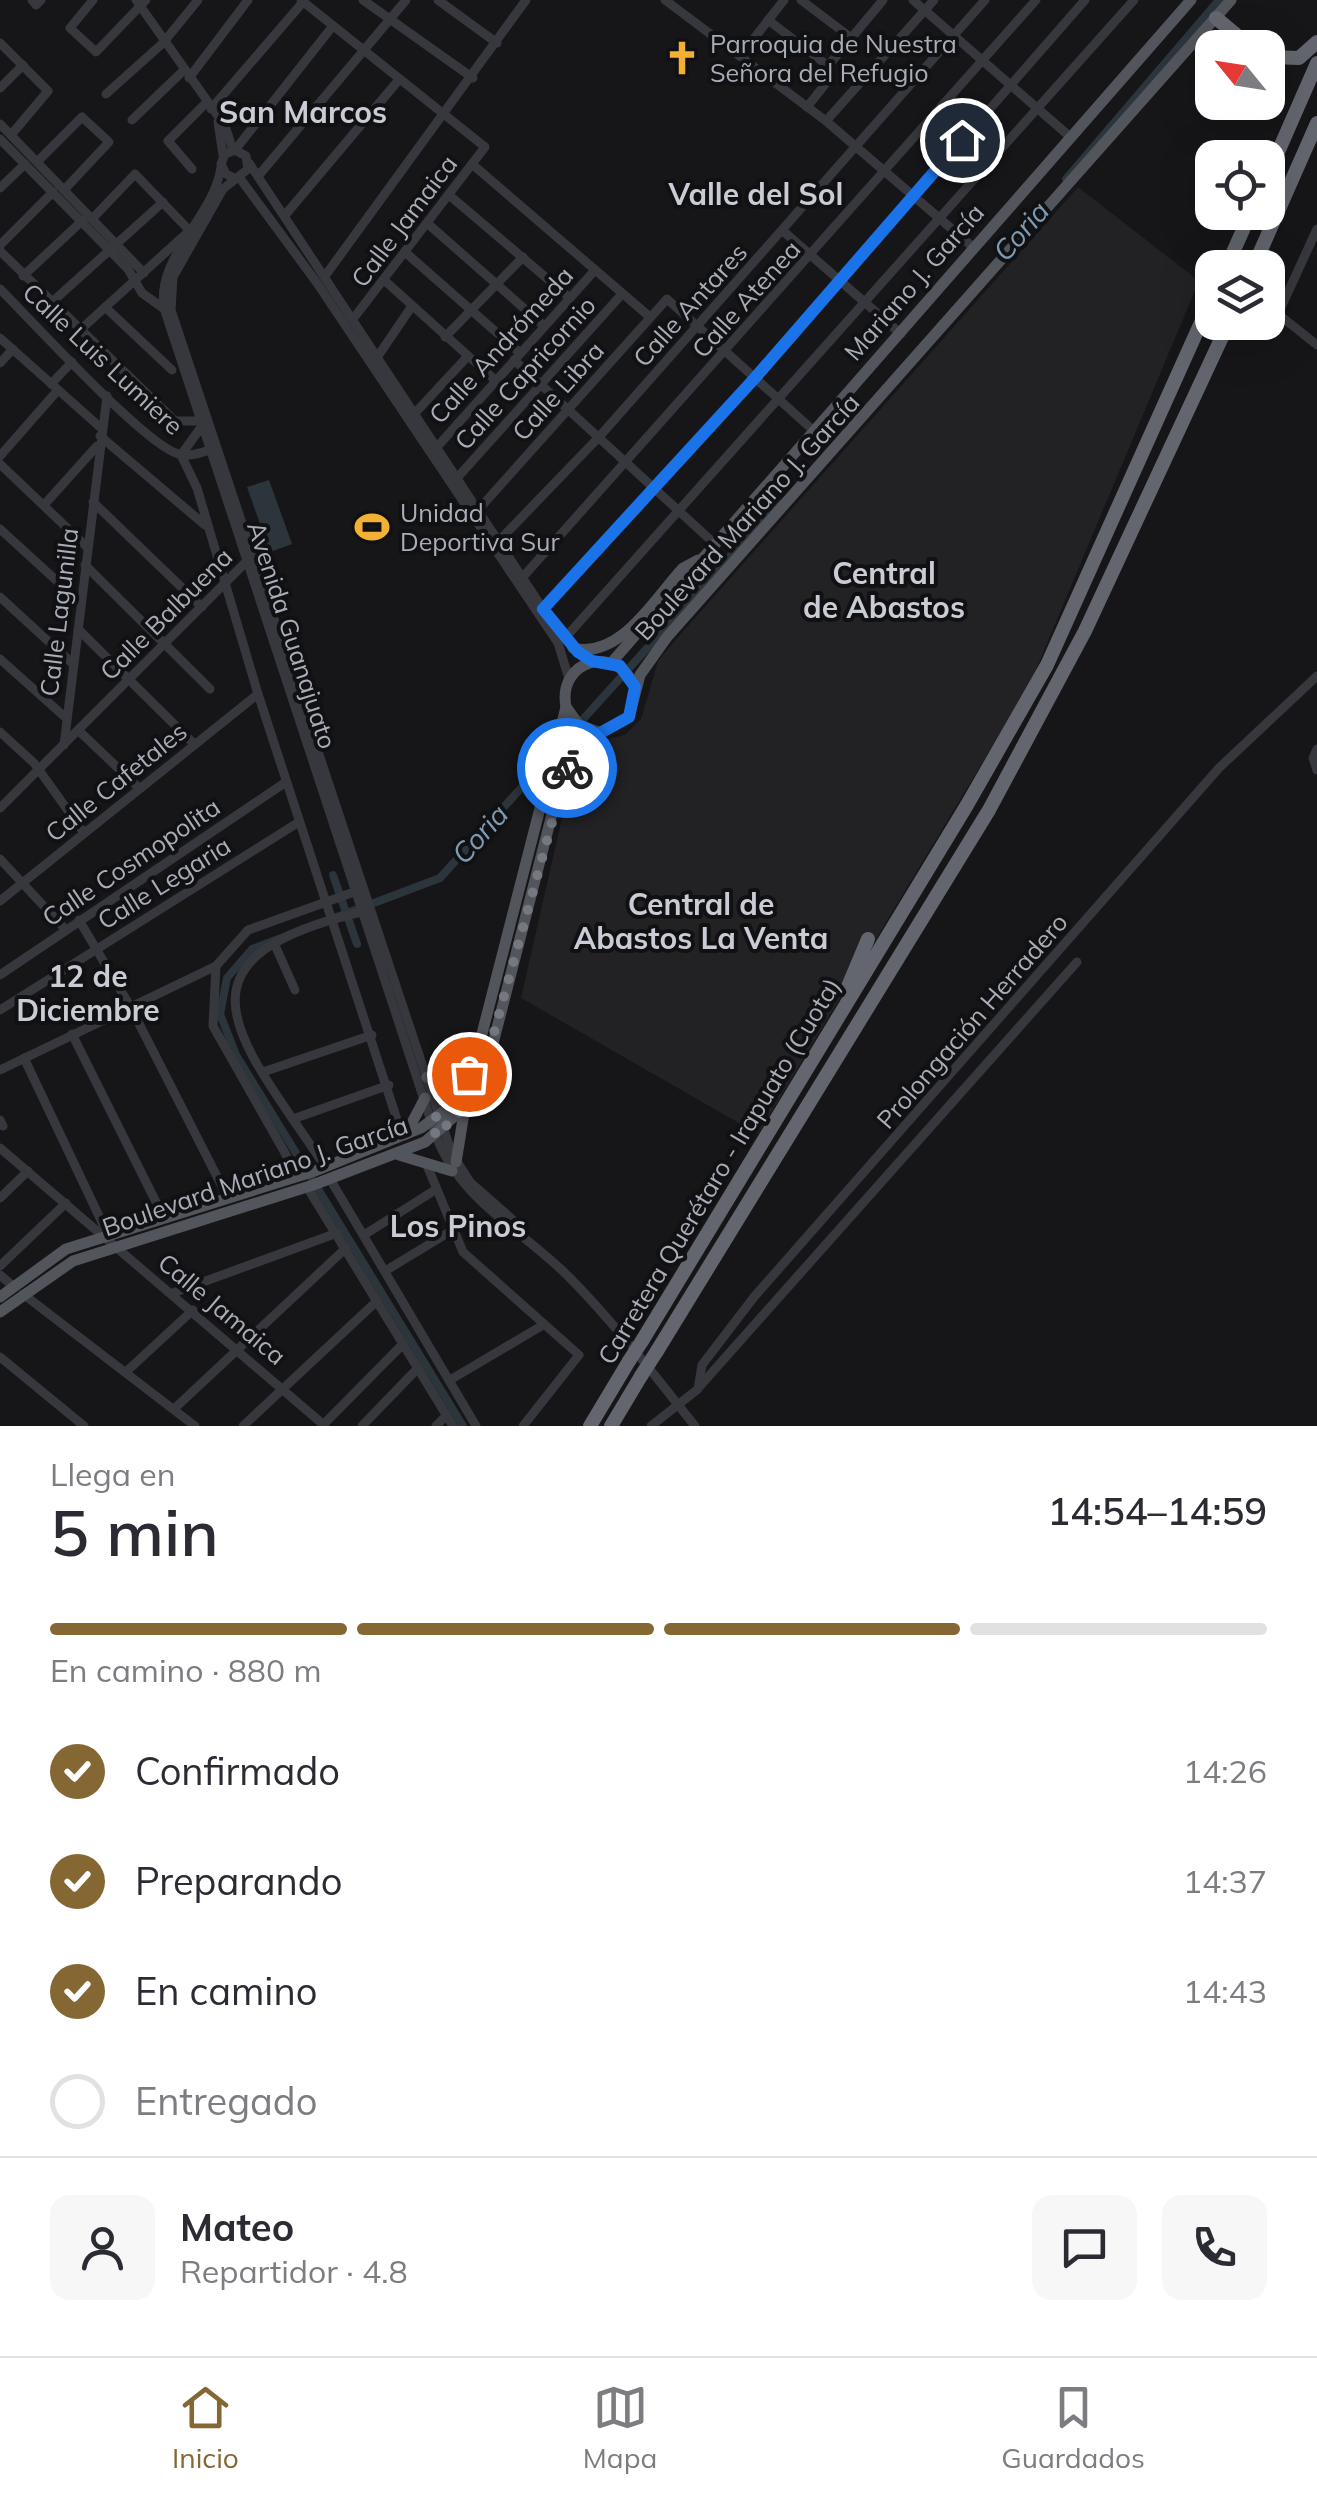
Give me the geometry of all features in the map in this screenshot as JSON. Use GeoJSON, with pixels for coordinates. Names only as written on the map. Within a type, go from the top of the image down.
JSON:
{"type":"FeatureCollection","features":[{"type":"Feature","properties":{"kind":"highway"},"geometry":{"type":"LineString","coordinates":[[1216,18],[1230,30]]}},
{"type":"Feature","properties":{"kind":"highway"},"geometry":{"type":"LineString","coordinates":[[1285,58],[1299,58],[1317,42]]}},
{"type":"Feature","properties":{"kind":"highway"},"geometry":{"type":"LineString","coordinates":[[1283,140],[1317,64]]}},
{"type":"Feature","properties":{"kind":"highway"},"geometry":{"type":"LineString","coordinates":[[1261,250],[1317,123]]}},
{"type":"Feature","properties":{"kind":"highway","name":"Carretera Querétaro - Irapuato (Cuota)"},"geometry":{"type":"LineString","coordinates":[[590,1426],[1047,665],[1195,336]]}},
{"type":"Feature","properties":{"kind":"highway","name":"Carretera Querétaro - Irapuato (Cuota)"},"geometry":{"type":"LineString","coordinates":[[611,1426],[990,810],[1076,648],[1220,340]]}},
{"type":"Feature","properties":{"kind":"highway"},"geometry":{"type":"LineString","coordinates":[[814,1058],[868,939]]}},
{"type":"Feature","properties":{"kind":"main road","name":"Mariano J. García"},"geometry":{"type":"LineString","coordinates":[[616,664],[1068,135],[1191,0]]}},
{"type":"Feature","properties":{"kind":"main road","name":"Boulevard Mariano J. García"},"geometry":{"type":"LineString","coordinates":[[110,1239],[228,1198],[398,1155],[440,1133],[467,1105],[488,1059],[560,782],[573,754],[593,731],[612,730],[629,717],[633,682],[667,637],[1231,0]]}},
{"type":"Feature","properties":{"kind":"main road"},"geometry":{"type":"LineString","coordinates":[[569,643],[595,650],[613,644],[683,568],[706,556]]}},
{"type":"Feature","properties":{"kind":"main road"},"geometry":{"type":"LineString","coordinates":[[593,731],[569,712],[569,679],[592,661],[616,664],[633,682]]}},
{"type":"Feature","properties":{"kind":"main road","name":"Boulevard Mariano J. García"},"geometry":{"type":"LineString","coordinates":[[0,1312],[18,1290],[66,1249],[314,1177],[436,1119],[469,1074],[546,774],[569,712]]}},
{"type":"Feature","properties":{"kind":"main road"},"geometry":{"type":"LineString","coordinates":[[427,1077],[451,1084],[469,1074]]}},
{"type":"Feature","properties":{"kind":"main road"},"geometry":{"type":"LineString","coordinates":[[404,1134],[425,1098]]}},
{"type":"Feature","properties":{"kind":"main road"},"geometry":{"type":"LineString","coordinates":[[398,1155],[453,1167],[467,1105]]}},
{"type":"Feature","properties":{"kind":"main road","name":"Boulevard Mariano J. García"},"geometry":{"type":"LineString","coordinates":[[0,1297],[18,1290]]}},
{"type":"Feature","properties":{"kind":"street"},"geometry":{"type":"LineString","coordinates":[[93,0],[70,28],[96,52],[141,2],[164,42],[228,132],[228,155],[236,177],[322,279]]}},
{"type":"Feature","properties":{"kind":"street"},"geometry":{"type":"LineString","coordinates":[[106,94],[164,42],[198,0]]}},
{"type":"Feature","properties":{"kind":"street"},"geometry":{"type":"LineString","coordinates":[[132,120],[186,74],[248,0]]}},
{"type":"Feature","properties":{"kind":"street"},"geometry":{"type":"LineString","coordinates":[[363,0],[473,78]]}},
{"type":"Feature","properties":{"kind":"street"},"geometry":{"type":"LineString","coordinates":[[259,176],[406,0]]}},
{"type":"Feature","properties":{"kind":"street"},"geometry":{"type":"LineString","coordinates":[[438,0],[497,43]]}},
{"type":"Feature","properties":{"kind":"street"},"geometry":{"type":"LineString","coordinates":[[454,12],[462,0]]}},
{"type":"Feature","properties":{"kind":"street"},"geometry":{"type":"LineString","coordinates":[[322,279],[473,78],[526,0]]}},
{"type":"Feature","properties":{"kind":"street"},"geometry":{"type":"LineString","coordinates":[[665,0],[826,121],[974,248]]}},
{"type":"Feature","properties":{"kind":"street"},"geometry":{"type":"LineString","coordinates":[[741,55],[784,0]]}},
{"type":"Feature","properties":{"kind":"street"},"geometry":{"type":"LineString","coordinates":[[802,0],[850,37]]}},
{"type":"Feature","properties":{"kind":"street"},"geometry":{"type":"LineString","coordinates":[[863,0],[875,9]]}},
{"type":"Feature","properties":{"kind":"street"},"geometry":{"type":"LineString","coordinates":[[807,107],[827,82],[821,74],[827,65],[882,0]]}},
{"type":"Feature","properties":{"kind":"street"},"geometry":{"type":"LineString","coordinates":[[913,0],[1068,135]]}},
{"type":"Feature","properties":{"kind":"street"},"geometry":{"type":"LineString","coordinates":[[826,121],[934,0]]}},
{"type":"Feature","properties":{"kind":"street","name":"Calle Antares"},"geometry":{"type":"LineString","coordinates":[[497,545],[599,437],[985,0]]}},
{"type":"Feature","properties":{"kind":"street","name":"Calle Atenea"},"geometry":{"type":"LineString","coordinates":[[522,578],[812,257],[1036,0]]}},
{"type":"Feature","properties":{"kind":"street"},"geometry":{"type":"LineString","coordinates":[[543,609],[754,379],[1085,0]]}},
{"type":"Feature","properties":{"kind":"street"},"geometry":{"type":"LineString","coordinates":[[569,643],[680,511],[1134,0]]}},
{"type":"Feature","properties":{"kind":"street"},"geometry":{"type":"LineString","coordinates":[[192,169],[168,140],[208,106],[302,1],[397,82],[444,116]]}},
{"type":"Feature","properties":{"kind":"street"},"geometry":{"type":"LineString","coordinates":[[768,20],[827,65]]}},
{"type":"Feature","properties":{"kind":"street"},"geometry":{"type":"LineString","coordinates":[[165,301],[168,274],[218,182],[228,155],[332,27]]}},
{"type":"Feature","properties":{"kind":"street"},"geometry":{"type":"LineString","coordinates":[[0,43],[48,91],[44,100],[6,137]]}},
{"type":"Feature","properties":{"kind":"street"},"geometry":{"type":"LineString","coordinates":[[0,88],[23,66]]}},
{"type":"Feature","properties":{"kind":"street"},"geometry":{"type":"LineString","coordinates":[[286,214],[397,82]]}},
{"type":"Feature","properties":{"kind":"street","name":"Calle Jamaica"},"geometry":{"type":"LineString","coordinates":[[349,322],[484,147],[444,116]]}},
{"type":"Feature","properties":{"kind":"street"},"geometry":{"type":"LineString","coordinates":[[37,162],[84,117],[109,144],[0,248],[78,331],[174,420],[202,424]]}},
{"type":"Feature","properties":{"kind":"street"},"geometry":{"type":"LineString","coordinates":[[0,124],[25,164],[46,178]]}},
{"type":"Feature","properties":{"kind":"street"},"geometry":{"type":"LineString","coordinates":[[6,137],[37,162],[46,178],[88,218],[140,277],[149,298],[165,301]]}},
{"type":"Feature","properties":{"kind":"street"},"geometry":{"type":"LineString","coordinates":[[228,155],[244,154],[286,214],[349,322],[360,349],[543,609],[569,643],[592,661]]}},
{"type":"Feature","properties":{"kind":"street"},"geometry":{"type":"LineString","coordinates":[[165,301],[173,277],[236,177],[249,163]]}},
{"type":"Feature","properties":{"kind":"street"},"geometry":{"type":"LineString","coordinates":[[0,188],[25,164]]}},
{"type":"Feature","properties":{"kind":"street"},"geometry":{"type":"LineString","coordinates":[[472,164],[650,318]]}},
{"type":"Feature","properties":{"kind":"street"},"geometry":{"type":"LineString","coordinates":[[23,276],[136,174],[192,228]]}},
{"type":"Feature","properties":{"kind":"street"},"geometry":{"type":"LineString","coordinates":[[449,195],[570,298]]}},
{"type":"Feature","properties":{"kind":"street"},"geometry":{"type":"LineString","coordinates":[[51,303],[163,202]]}},
{"type":"Feature","properties":{"kind":"street"},"geometry":{"type":"LineString","coordinates":[[427,223],[544,326]]}},
{"type":"Feature","properties":{"kind":"street"},"geometry":{"type":"LineString","coordinates":[[78,331],[192,228]]}},
{"type":"Feature","properties":{"kind":"street"},"geometry":{"type":"LineString","coordinates":[[1285,299],[1317,229]]}},
{"type":"Feature","properties":{"kind":"street"},"geometry":{"type":"LineString","coordinates":[[783,231],[901,334]]}},
{"type":"Feature","properties":{"kind":"street"},"geometry":{"type":"LineString","coordinates":[[405,252],[716,545]]}},
{"type":"Feature","properties":{"kind":"street"},"geometry":{"type":"LineString","coordinates":[[445,337],[522,257]]}},
{"type":"Feature","properties":{"kind":"street","name":"Calle Andrómeda"},"geometry":{"type":"LineString","coordinates":[[438,447],[595,270]]}},
{"type":"Feature","properties":{"kind":"street"},"geometry":{"type":"LineString","coordinates":[[384,280],[495,380]]}},
{"type":"Feature","properties":{"kind":"street","name":"Calle Luis Lumiere"},"geometry":{"type":"LineString","coordinates":[[1,291],[107,396],[181,455],[210,450]]}},
{"type":"Feature","properties":{"kind":"street","name":"Calle Capricornio"},"geometry":{"type":"LineString","coordinates":[[457,478],[622,294]]}},
{"type":"Feature","properties":{"kind":"street","name":"Calle Libra"},"geometry":{"type":"LineString","coordinates":[[478,509],[667,299],[697,326]]}},
{"type":"Feature","properties":{"kind":"street","name":"Avenida Guanajuato"},"geometry":{"type":"LineString","coordinates":[[165,301],[210,450],[250,558]]}},
{"type":"Feature","properties":{"kind":"street","name":"Avenida Guanajuato"},"geometry":{"type":"LineString","coordinates":[[165,301],[357,902],[425,1098],[436,1119]]}},
{"type":"Feature","properties":{"kind":"street"},"geometry":{"type":"LineString","coordinates":[[378,356],[412,306]]}},
{"type":"Feature","properties":{"kind":"street"},"geometry":{"type":"LineString","coordinates":[[104,307],[172,370]]}},
{"type":"Feature","properties":{"kind":"street"},"geometry":{"type":"LineString","coordinates":[[1285,319],[1316,342]]}},
{"type":"Feature","properties":{"kind":"street"},"geometry":{"type":"LineString","coordinates":[[349,322],[370,342],[478,509],[558,644],[568,664],[569,679]]}},
{"type":"Feature","properties":{"kind":"street"},"geometry":{"type":"LineString","coordinates":[[697,326],[814,430]]}},
{"type":"Feature","properties":{"kind":"street"},"geometry":{"type":"LineString","coordinates":[[0,338],[100,436],[207,527]]}},
{"type":"Feature","properties":{"kind":"street"},"geometry":{"type":"LineString","coordinates":[[360,349],[370,342]]}},
{"type":"Feature","properties":{"kind":"street"},"geometry":{"type":"LineString","coordinates":[[0,363],[13,350]]}},
{"type":"Feature","properties":{"kind":"street"},"geometry":{"type":"LineString","coordinates":[[416,412],[468,356]]}},
{"type":"Feature","properties":{"kind":"street"},"geometry":{"type":"LineString","coordinates":[[0,456],[72,362]]}},
{"type":"Feature","properties":{"kind":"street","name":"Calle Lagunilla"},"geometry":{"type":"LineString","coordinates":[[64,744],[107,396]]}},
{"type":"Feature","properties":{"kind":"street","name":"Calle Luis Lumiere"},"geometry":{"type":"LineString","coordinates":[[181,455],[202,424]]}},
{"type":"Feature","properties":{"kind":"street"},"geometry":{"type":"LineString","coordinates":[[44,506],[100,436]]}},
{"type":"Feature","properties":{"kind":"street"},"geometry":{"type":"LineString","coordinates":[[181,455],[197,488],[223,585],[286,782],[335,918],[404,1134]]}},
{"type":"Feature","properties":{"kind":"street"},"geometry":{"type":"LineString","coordinates":[[0,464],[87,547]]}},
{"type":"Feature","properties":{"kind":"street"},"geometry":{"type":"LineString","coordinates":[[92,502],[202,606]]}},
{"type":"Feature","properties":{"kind":"street"},"geometry":{"type":"LineString","coordinates":[[0,529],[81,603]]}},
{"type":"Feature","properties":{"kind":"street","name":"Calle Balbuena"},"geometry":{"type":"LineString","coordinates":[[64,744],[250,558]]}},
{"type":"Feature","properties":{"kind":"street"},"geometry":{"type":"LineString","coordinates":[[85,565],[210,689]]}},
{"type":"Feature","properties":{"kind":"street"},"geometry":{"type":"LineString","coordinates":[[0,597],[72,664]]}},
{"type":"Feature","properties":{"kind":"street"},"geometry":{"type":"LineString","coordinates":[[78,629],[194,744]]}},
{"type":"Feature","properties":{"kind":"street"},"geometry":{"type":"LineString","coordinates":[[0,658],[66,718]]}},
{"type":"Feature","properties":{"kind":"street","name":"Prolongación Herradero"},"geometry":{"type":"LineString","coordinates":[[651,1426],[698,1388],[702,1364],[754,1297],[1219,768],[1317,676]]}},
{"type":"Feature","properties":{"kind":"street","name":"Calle Cafetales"},"geometry":{"type":"LineString","coordinates":[[0,901],[258,694]]}},
{"type":"Feature","properties":{"kind":"street"},"geometry":{"type":"LineString","coordinates":[[78,730],[139,788]]}},
{"type":"Feature","properties":{"kind":"street"},"geometry":{"type":"LineString","coordinates":[[0,732],[38,770],[84,834]]}},
{"type":"Feature","properties":{"kind":"street"},"geometry":{"type":"LineString","coordinates":[[0,808],[64,744]]}},
{"type":"Feature","properties":{"kind":"street"},"geometry":{"type":"LineString","coordinates":[[1317,749],[1313,758],[1317,770]]}},
{"type":"Feature","properties":{"kind":"street","name":"Calle Cosmopolita"},"geometry":{"type":"LineString","coordinates":[[0,975],[286,782]]}},
{"type":"Feature","properties":{"kind":"street","name":"Calle Legaria"},"geometry":{"type":"LineString","coordinates":[[0,1010],[299,822]]}},
{"type":"Feature","properties":{"kind":"street"},"geometry":{"type":"LineString","coordinates":[[0,860],[66,930]]}},
{"type":"Feature","properties":{"kind":"street"},"geometry":{"type":"LineString","coordinates":[[0,1070],[216,966],[248,930],[328,900],[357,902]]}},
{"type":"Feature","properties":{"kind":"street"},"geometry":{"type":"LineString","coordinates":[[357,902],[335,918],[274,943],[249,958],[233,995],[238,1021],[263,1072],[293,1119],[336,1233],[453,1426]]}},
{"type":"Feature","properties":{"kind":"street","name":"Avenida Guanajuato"},"geometry":{"type":"LineString","coordinates":[[357,902],[427,1077],[436,1119]]}},
{"type":"Feature","properties":{"kind":"street"},"geometry":{"type":"LineString","coordinates":[[79,920],[130,1006],[228,1198]]}},
{"type":"Feature","properties":{"kind":"street"},"geometry":{"type":"LineString","coordinates":[[274,943],[295,990]]}},
{"type":"Feature","properties":{"kind":"street"},"geometry":{"type":"LineString","coordinates":[[698,1388],[1078,962]]}},
{"type":"Feature","properties":{"kind":"street"},"geometry":{"type":"LineString","coordinates":[[216,966],[213,1026],[314,1177],[364,1235],[476,1426]]}},
{"type":"Feature","properties":{"kind":"street"},"geometry":{"type":"LineString","coordinates":[[72,1034],[164,1218]]}},
{"type":"Feature","properties":{"kind":"street"},"geometry":{"type":"LineString","coordinates":[[263,1072],[372,1034]]}},
{"type":"Feature","properties":{"kind":"street"},"geometry":{"type":"LineString","coordinates":[[24,1058],[110,1239]]}},
{"type":"Feature","properties":{"kind":"street"},"geometry":{"type":"LineString","coordinates":[[293,1119],[389,1084]]}},
{"type":"Feature","properties":{"kind":"street"},"geometry":{"type":"LineString","coordinates":[[436,1119],[453,1167],[601,1310],[695,1426]]}},
{"type":"Feature","properties":{"kind":"street","name":"Calle Jamaica"},"geometry":{"type":"LineString","coordinates":[[0,1148],[194,1310],[324,1426]]}},
{"type":"Feature","properties":{"kind":"street"},"geometry":{"type":"LineString","coordinates":[[426,1164],[462,1252],[578,1355],[523,1426]]}},
{"type":"Feature","properties":{"kind":"street"},"geometry":{"type":"LineString","coordinates":[[0,1198],[28,1171]]}},
{"type":"Feature","properties":{"kind":"street"},"geometry":{"type":"LineString","coordinates":[[364,1235],[435,1190]]}},
{"type":"Feature","properties":{"kind":"street"},"geometry":{"type":"LineString","coordinates":[[0,1266],[66,1204]]}},
{"type":"Feature","properties":{"kind":"street"},"geometry":{"type":"LineString","coordinates":[[385,1271],[451,1232]]}},
{"type":"Feature","properties":{"kind":"street"},"geometry":{"type":"LineString","coordinates":[[173,1293],[336,1233]]}},
{"type":"Feature","properties":{"kind":"street"},"geometry":{"type":"LineString","coordinates":[[174,1409],[346,1248]]}},
{"type":"Feature","properties":{"kind":"street"},"geometry":{"type":"LineString","coordinates":[[0,1276],[128,1371],[188,1424]]}},
{"type":"Feature","properties":{"kind":"street"},"geometry":{"type":"LineString","coordinates":[[242,1426],[378,1301]]}},
{"type":"Feature","properties":{"kind":"street"},"geometry":{"type":"LineString","coordinates":[[128,1371],[194,1310]]}},
{"type":"Feature","properties":{"kind":"street"},"geometry":{"type":"LineString","coordinates":[[450,1380],[543,1325]]}},
{"type":"Feature","properties":{"kind":"street"},"geometry":{"type":"LineString","coordinates":[[324,1426],[403,1344]]}},
{"type":"Feature","properties":{"kind":"street"},"geometry":{"type":"LineString","coordinates":[[0,1357],[84,1426]]}},
{"type":"Feature","properties":{"kind":"street"},"geometry":{"type":"LineString","coordinates":[[362,1426],[418,1368]]}},
{"type":"Feature","properties":{"kind":"street"},"geometry":{"type":"LineString","coordinates":[[436,1426],[447,1415]]}},
{"type":"Feature","properties":{"kind":"shaded area"},"geometry":{"type":"Polygon","coordinates":[[[1078,187],[1195,278],[1195,291],[1030,684],[758,1134],[521,998],[575,761],[599,741],[625,735],[641,719],[658,661],[1078,187]]]}},
{"type":"Feature","properties":{"kind":"shaded area"},"geometry":{"type":"Polygon","coordinates":[[[269,480],[292,544],[270,552],[247,487],[269,480]]]}},
{"type":"Feature","properties":{"kind":"waterway","name":"Coria"},"geometry":{"type":"LineString","coordinates":[[1066,179],[1219,0]]}},
{"type":"Feature","properties":{"kind":"waterway","name":"Coria"},"geometry":{"type":"LineString","coordinates":[[463,1426],[236,1055],[220,1014],[227,978],[252,949],[440,878],[778,503]]}},
{"type":"Feature","properties":{"kind":"waterway"},"geometry":{"type":"LineString","coordinates":[[333,875],[357,944]]}},
{"type":"Feature","properties":{"kind":"way so far"},"geometry":{"type":"LineString","coordinates":[[469,1074],[446,1110],[432,1122],[436,1136],[467,1105],[482,1076],[529,911],[560,782],[567,768]]}},
{"type":"Feature","properties":{"kind":"place","name":"Parroquia de Nuestra Señora del Refugio"},"geometry":{"type":"Point","coordinates":[682,58]}},
{"type":"Feature","properties":{"kind":"place","name":"Unidad Deportiva Sur"},"geometry":{"type":"Point","coordinates":[372,527]}},
{"type":"Feature","properties":{"kind":"district","name":"San Marcos"},"geometry":{"type":"Point","coordinates":[303,113]}},
{"type":"Feature","properties":{"kind":"district","name":"Valle del Sol"},"geometry":{"type":"Point","coordinates":[756,195]}},
{"type":"Feature","properties":{"kind":"district","name":"Central de Abastos"},"geometry":{"type":"Point","coordinates":[884,591]}},
{"type":"Feature","properties":{"kind":"district","name":"Central de Abastos La Venta"},"geometry":{"type":"Point","coordinates":[701,922]}},
{"type":"Feature","properties":{"kind":"district","name":"12 de Diciembre"},"geometry":{"type":"Point","coordinates":[88,994]}},
{"type":"Feature","properties":{"kind":"district","name":"Los Pinos"},"geometry":{"type":"Point","coordinates":[458,1227]}},
{"type":"Feature","properties":{"kind":"route"},"geometry":{"type":"LineString","coordinates":[[567,768],[584,742],[598,732],[612,730],[629,717],[634,708],[635,687],[620,666],[592,661],[578,652],[543,609],[754,379],[962,140]]}}]}
